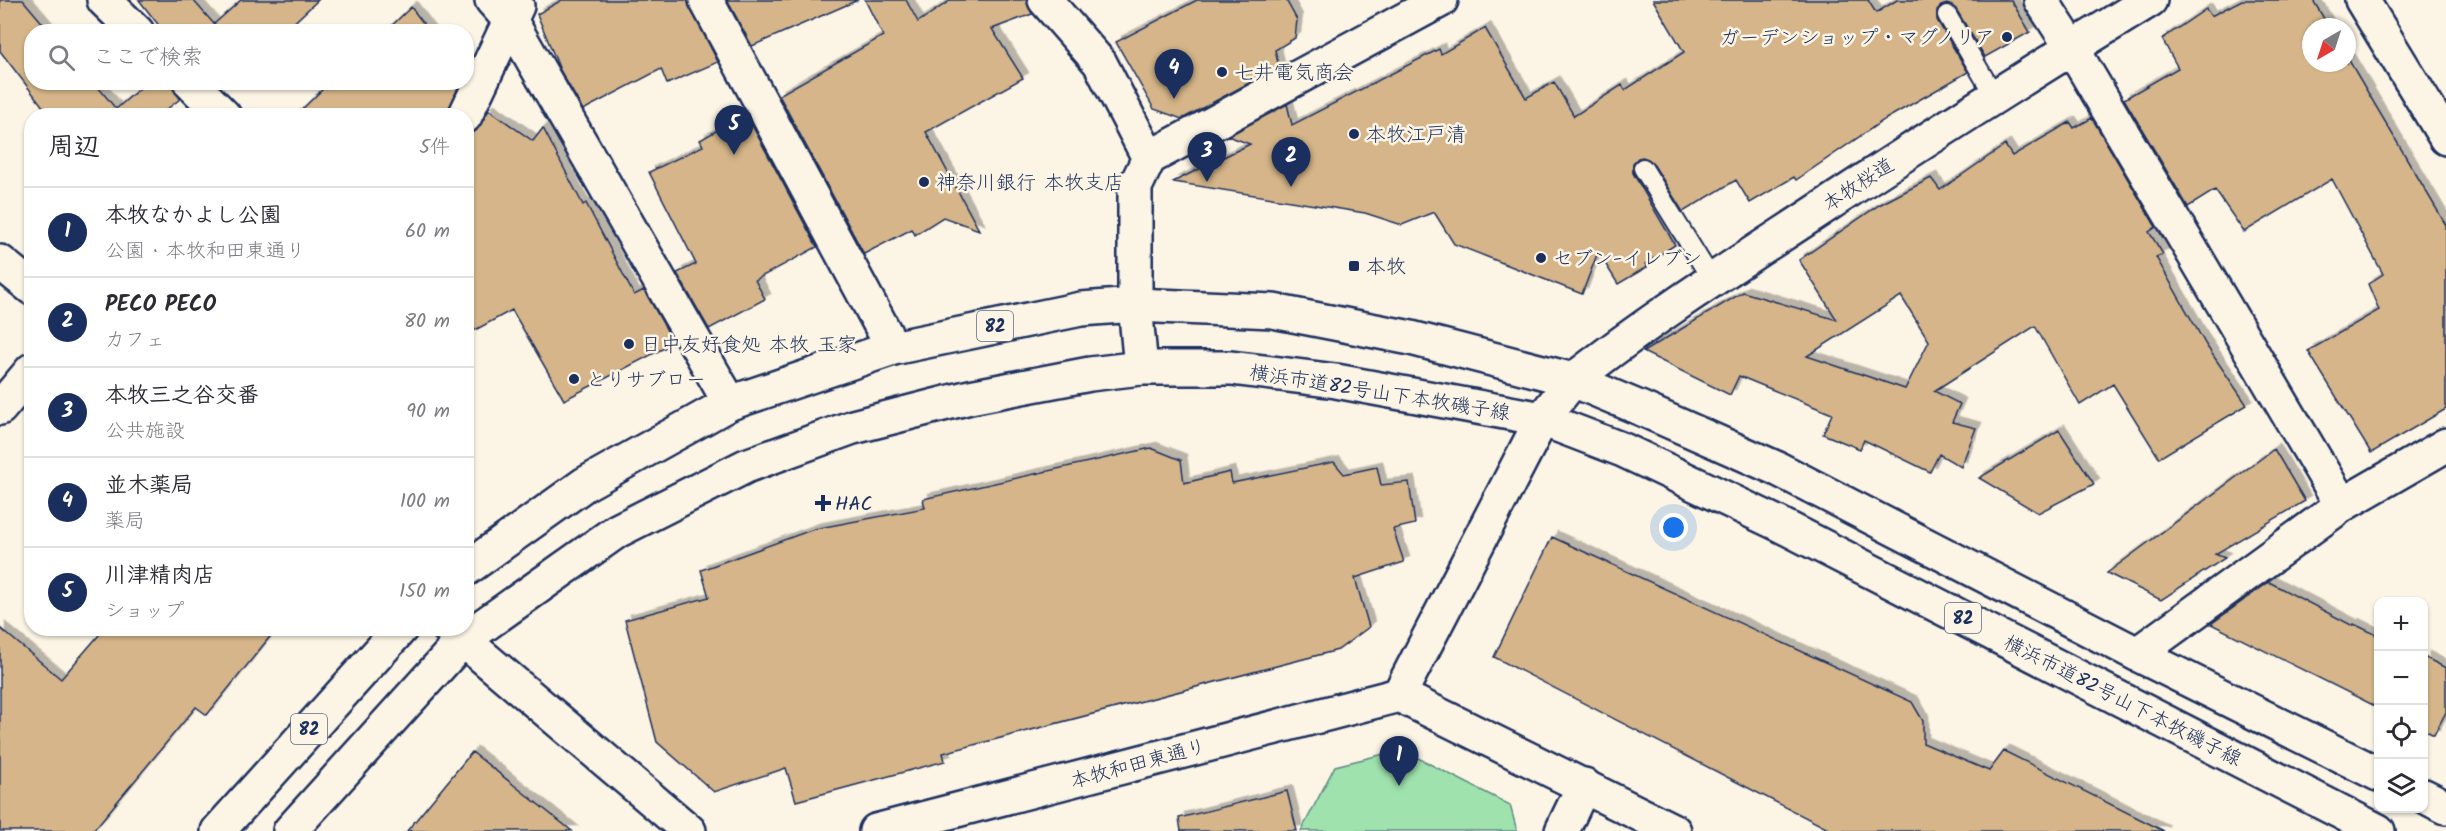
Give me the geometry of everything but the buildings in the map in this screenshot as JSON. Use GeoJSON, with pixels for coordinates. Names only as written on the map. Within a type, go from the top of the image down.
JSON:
{"type":"FeatureCollection","features":[{"type":"Feature","properties":{"kind":"street"},"geometry":{"type":"LineString","coordinates":[[104,0],[129,24]]}},
{"type":"Feature","properties":{"kind":"street"},"geometry":{"type":"LineString","coordinates":[[706,0],[893,348]]}},
{"type":"Feature","properties":{"kind":"street"},"geometry":{"type":"LineString","coordinates":[[1045,0],[1100,63],[1149,158]]}},
{"type":"Feature","properties":{"kind":"street"},"geometry":{"type":"LineString","coordinates":[[2041,0],[2072,48],[2342,505]]}},
{"type":"Feature","properties":{"kind":"street","name":"本牧桜道"},"geometry":{"type":"LineString","coordinates":[[1399,696],[1542,419],[1573,380],[1621,342],[1712,280],[1994,95],[2150,0]]}},
{"type":"Feature","properties":{"kind":"street"},"geometry":{"type":"LineString","coordinates":[[2362,0],[2446,138]]}},
{"type":"Feature","properties":{"kind":"street"},"geometry":{"type":"LineString","coordinates":[[1141,368],[1135,305],[1135,187],[1149,158],[1427,3]]}},
{"type":"Feature","properties":{"kind":"street"},"geometry":{"type":"LineString","coordinates":[[468,108],[507,7]]}},
{"type":"Feature","properties":{"kind":"street"},"geometry":{"type":"LineString","coordinates":[[507,7],[730,403]]}},
{"type":"Feature","properties":{"kind":"street"},"geometry":{"type":"LineString","coordinates":[[198,90],[216,108]]}},
{"type":"Feature","properties":{"kind":"street"},"geometry":{"type":"LineString","coordinates":[[0,262],[24,282]]}},
{"type":"Feature","properties":{"kind":"street","name":"82"},"geometry":{"type":"LineString","coordinates":[[474,563],[585,484],[730,403],[893,348],[1081,309],[1135,305],[1273,311],[1412,338],[1573,380],[1778,470],[2137,654],[2374,772]]}},
{"type":"Feature","properties":{"kind":"street","name":"横浜市道82号山下本牧磯子線"},"geometry":{"type":"LineString","coordinates":[[474,622],[617,531],[746,466],[853,427],[970,397],[1090,374],[1141,368],[1232,368],[1313,378],[1542,419],[1623,450],[1778,523],[2378,831]]}},
{"type":"Feature","properties":{"kind":"street"},"geometry":{"type":"LineString","coordinates":[[0,408],[24,380]]}},
{"type":"Feature","properties":{"kind":"street"},"geometry":{"type":"LineString","coordinates":[[2137,654],[2342,505],[2446,445]]}},
{"type":"Feature","properties":{"kind":"street","name":"82"},"geometry":{"type":"LineString","coordinates":[[218,831],[394,636]]}},
{"type":"Feature","properties":{"kind":"street","name":"横浜市道82号山下本牧磯子線"},"geometry":{"type":"LineString","coordinates":[[290,831],[454,636]]}},
{"type":"Feature","properties":{"kind":"street"},"geometry":{"type":"LineString","coordinates":[[458,636],[689,831]]}},
{"type":"Feature","properties":{"kind":"street"},"geometry":{"type":"LineString","coordinates":[[1399,696],[1674,831]]}},
{"type":"Feature","properties":{"kind":"street","name":"本牧和田東通り"},"geometry":{"type":"LineString","coordinates":[[876,831],[1399,696]]}},
{"type":"Feature","properties":{"kind":"street"},"geometry":{"type":"LineString","coordinates":[[1562,831],[1584,785]]}},
{"type":"Feature","properties":{"kind":"street"},"geometry":{"type":"LineString","coordinates":[[2428,798],[2446,807]]}},
{"type":"Feature","properties":{"kind":"lane"},"geometry":{"type":"LineString","coordinates":[[1947,15],[1994,95]]}},
{"type":"Feature","properties":{"kind":"lane"},"geometry":{"type":"LineString","coordinates":[[1643,168],[1712,280]]}},
{"type":"Feature","properties":{"kind":"green space"},"geometry":{"type":"Polygon","coordinates":[[[1388,753],[1418,758],[1510,805],[1517,831],[1301,831],[1335,766],[1388,753]]]}},
{"type":"Feature","properties":{"kind":"place","name":"ガーデンショップ・マグノリア"},"geometry":{"type":"Point","coordinates":[2007,37]}},
{"type":"Feature","properties":{"kind":"place","name":"七井電気商会"},"geometry":{"type":"Point","coordinates":[1222,72]}},
{"type":"Feature","properties":{"kind":"place","name":"並木薬局"},"geometry":{"type":"Point","coordinates":[1174,99]}},
{"type":"Feature","properties":{"kind":"place","name":"本牧江戸清"},"geometry":{"type":"Point","coordinates":[1354,134]}},
{"type":"Feature","properties":{"kind":"place","name":"川津精肉店"},"geometry":{"type":"Point","coordinates":[734,155]}},
{"type":"Feature","properties":{"kind":"place","name":"神奈川銀行 本牧支店"},"geometry":{"type":"Point","coordinates":[924,182]}},
{"type":"Feature","properties":{"kind":"place","name":"本牧三之谷交番"},"geometry":{"type":"Point","coordinates":[1207,182]}},
{"type":"Feature","properties":{"kind":"place","name":"PECO PECO"},"geometry":{"type":"Point","coordinates":[1291,187]}},
{"type":"Feature","properties":{"kind":"place","name":"セブン-イレブン"},"geometry":{"type":"Point","coordinates":[1541,258]}},
{"type":"Feature","properties":{"kind":"place","name":"本牧"},"geometry":{"type":"Point","coordinates":[1354,266]}},
{"type":"Feature","properties":{"kind":"place","name":"日中友好食処 本牧 玉家"},"geometry":{"type":"Point","coordinates":[629,344]}},
{"type":"Feature","properties":{"kind":"place","name":"とりサブロー"},"geometry":{"type":"Point","coordinates":[574,379]}},
{"type":"Feature","properties":{"kind":"place","name":"HAC"},"geometry":{"type":"Point","coordinates":[823,503]}},
{"type":"Feature","properties":{"kind":"place","name":"本牧なかよし公園"},"geometry":{"type":"Point","coordinates":[1399,786]}}]}
